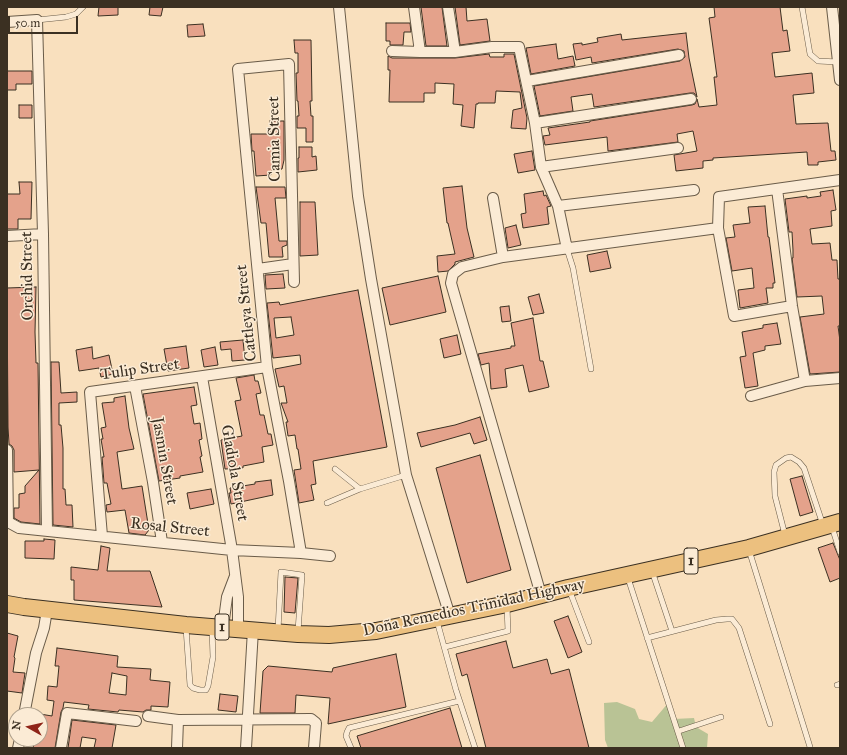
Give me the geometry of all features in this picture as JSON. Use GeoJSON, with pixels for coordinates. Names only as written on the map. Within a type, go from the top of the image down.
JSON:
{"type":"FeatureCollection","features":[{"type":"Feature","properties":{"kind":"highway","name":"Doña Remedios Trinidad Highway"},"geometry":{"type":"LineString","coordinates":[[7,604],[24,608],[186,625],[298,634],[328,635],[376,631],[507,604],[568,588],[749,548],[831,524]]}},
{"type":"Feature","properties":{"kind":"street"},"geometry":{"type":"LineString","coordinates":[[339,7],[358,196],[370,279],[406,475],[443,617]]}},
{"type":"Feature","properties":{"kind":"street"},"geometry":{"type":"LineString","coordinates":[[414,7],[420,52]]}},
{"type":"Feature","properties":{"kind":"street"},"geometry":{"type":"LineString","coordinates":[[448,7],[455,52]]}},
{"type":"Feature","properties":{"kind":"street"},"geometry":{"type":"LineString","coordinates":[[832,7],[840,80]]}},
{"type":"Feature","properties":{"kind":"street"},"geometry":{"type":"LineString","coordinates":[[7,22],[37,20]]}},
{"type":"Feature","properties":{"kind":"street","name":"Orchid Street"},"geometry":{"type":"LineString","coordinates":[[37,20],[43,234],[47,531]]}},
{"type":"Feature","properties":{"kind":"street"},"geometry":{"type":"LineString","coordinates":[[392,51],[455,52],[492,47],[519,47],[535,123],[541,167],[558,206],[567,249]]}},
{"type":"Feature","properties":{"kind":"street"},"geometry":{"type":"LineString","coordinates":[[527,81],[680,55]]}},
{"type":"Feature","properties":{"kind":"street","name":"Camia Street"},"geometry":{"type":"LineString","coordinates":[[238,69],[289,64],[294,282]]}},
{"type":"Feature","properties":{"kind":"street","name":"Cattleya Street"},"geometry":{"type":"LineString","coordinates":[[238,69],[267,367],[301,553]]}},
{"type":"Feature","properties":{"kind":"street"},"geometry":{"type":"LineString","coordinates":[[535,123],[691,99]]}},
{"type":"Feature","properties":{"kind":"street"},"geometry":{"type":"LineString","coordinates":[[541,167],[678,148]]}},
{"type":"Feature","properties":{"kind":"street"},"geometry":{"type":"LineString","coordinates":[[792,306],[734,316],[718,228],[720,197],[840,180]]}},
{"type":"Feature","properties":{"kind":"street"},"geometry":{"type":"LineString","coordinates":[[778,189],[792,306],[805,381]]}},
{"type":"Feature","properties":{"kind":"street"},"geometry":{"type":"LineString","coordinates":[[558,206],[694,190]]}},
{"type":"Feature","properties":{"kind":"street"},"geometry":{"type":"LineString","coordinates":[[493,198],[503,257]]}},
{"type":"Feature","properties":{"kind":"street"},"geometry":{"type":"LineString","coordinates":[[541,595],[451,283],[453,274],[462,267],[503,257],[718,228]]}},
{"type":"Feature","properties":{"kind":"street"},"geometry":{"type":"LineString","coordinates":[[7,236],[43,234]]}},
{"type":"Feature","properties":{"kind":"street"},"geometry":{"type":"LineString","coordinates":[[258,269],[293,264]]}},
{"type":"Feature","properties":{"kind":"street","name":"Tulip Street"},"geometry":{"type":"LineString","coordinates":[[102,536],[90,392],[267,367]]}},
{"type":"Feature","properties":{"kind":"street","name":"Gladiola Street"},"geometry":{"type":"LineString","coordinates":[[202,377],[232,550],[238,597],[231,628]]}},
{"type":"Feature","properties":{"kind":"street"},"geometry":{"type":"LineString","coordinates":[[751,396],[805,381],[840,378]]}},
{"type":"Feature","properties":{"kind":"street","name":"Jasmin Street"},"geometry":{"type":"LineString","coordinates":[[135,386],[153,482],[162,542]]}},
{"type":"Feature","properties":{"kind":"street"},"geometry":{"type":"LineString","coordinates":[[7,451],[8,522]]}},
{"type":"Feature","properties":{"kind":"street","name":"Rosal Street"},"geometry":{"type":"LineString","coordinates":[[8,522],[19,528],[47,531],[232,550],[301,553],[330,556]]}},
{"type":"Feature","properties":{"kind":"street","name":"Gladiola Street"},"geometry":{"type":"LineString","coordinates":[[231,628],[227,597],[235,576]]}},
{"type":"Feature","properties":{"kind":"street"},"geometry":{"type":"LineString","coordinates":[[26,707],[36,653],[44,628],[46,610]]}},
{"type":"Feature","properties":{"kind":"street"},"geometry":{"type":"LineString","coordinates":[[231,628],[247,719],[246,748]]}},
{"type":"Feature","properties":{"kind":"street"},"geometry":{"type":"LineString","coordinates":[[61,748],[67,713],[136,721]]}},
{"type":"Feature","properties":{"kind":"street"},"geometry":{"type":"LineString","coordinates":[[148,716],[178,720],[311,719],[316,723],[314,748]]}},
{"type":"Feature","properties":{"kind":"street"},"geometry":{"type":"LineString","coordinates":[[177,748],[178,720]]}},
{"type":"Feature","properties":{"kind":"lane"},"geometry":{"type":"LineString","coordinates":[[37,20],[66,17],[76,14],[83,7]]}},
{"type":"Feature","properties":{"kind":"lane"},"geometry":{"type":"LineString","coordinates":[[802,7],[810,54],[818,61],[838,62]]}},
{"type":"Feature","properties":{"kind":"lane"},"geometry":{"type":"LineString","coordinates":[[567,249],[573,268],[590,368]]}},
{"type":"Feature","properties":{"kind":"lane"},"geometry":{"type":"LineString","coordinates":[[786,538],[775,496],[774,472],[776,466],[786,458],[791,457],[799,462],[804,468],[831,524],[840,552]]}},
{"type":"Feature","properties":{"kind":"lane"},"geometry":{"type":"LineString","coordinates":[[335,469],[360,489]]}},
{"type":"Feature","properties":{"kind":"lane"},"geometry":{"type":"LineString","coordinates":[[327,503],[360,489],[406,475]]}},
{"type":"Feature","properties":{"kind":"lane"},"geometry":{"type":"LineString","coordinates":[[749,548],[810,747]]}},
{"type":"Feature","properties":{"kind":"lane"},"geometry":{"type":"LineString","coordinates":[[652,570],[672,631]]}},
{"type":"Feature","properties":{"kind":"lane"},"geometry":{"type":"LineString","coordinates":[[278,632],[280,572],[302,574],[298,634]]}},
{"type":"Feature","properties":{"kind":"lane"},"geometry":{"type":"LineString","coordinates":[[628,575],[647,638],[679,731],[683,748]]}},
{"type":"Feature","properties":{"kind":"lane"},"geometry":{"type":"LineString","coordinates":[[568,588],[589,642]]}},
{"type":"Feature","properties":{"kind":"lane"},"geometry":{"type":"LineString","coordinates":[[445,647],[508,631],[507,604]]}},
{"type":"Feature","properties":{"kind":"lane"},"geometry":{"type":"LineString","coordinates":[[443,617],[445,647],[459,701],[475,748]]}},
{"type":"Feature","properties":{"kind":"lane"},"geometry":{"type":"LineString","coordinates":[[647,638],[716,620],[727,618],[732,620],[739,628],[770,724]]}},
{"type":"Feature","properties":{"kind":"lane"},"geometry":{"type":"LineString","coordinates":[[186,625],[190,685],[193,688],[200,690],[206,690],[213,657],[231,628]]}},
{"type":"Feature","properties":{"kind":"lane"},"geometry":{"type":"LineString","coordinates":[[351,748],[346,736],[349,728],[459,701]]}},
{"type":"Feature","properties":{"kind":"lane"},"geometry":{"type":"LineString","coordinates":[[679,731],[721,717]]}},
{"type":"Feature","properties":{"kind":"green space"},"geometry":{"type":"Polygon","coordinates":[[[617,702],[635,709],[639,719],[652,722],[669,702],[674,719],[694,718],[696,727],[708,734],[707,748],[608,748],[605,740],[604,703],[617,702]]]}},
{"type":"Feature","properties":{"kind":"building"},"geometry":{"type":"Polygon","coordinates":[[[99,7],[118,7],[118,15],[98,16],[99,7]]]}},
{"type":"Feature","properties":{"kind":"building"},"geometry":{"type":"Polygon","coordinates":[[[150,7],[163,7],[161,16],[149,15],[150,7]]]}},
{"type":"Feature","properties":{"kind":"building"},"geometry":{"type":"Polygon","coordinates":[[[421,7],[442,7],[447,46],[426,46],[421,7]]]}},
{"type":"Feature","properties":{"kind":"building"},"geometry":{"type":"Polygon","coordinates":[[[455,7],[466,7],[467,21],[487,19],[490,41],[460,45],[455,7]]]}},
{"type":"Feature","properties":{"kind":"building"},"geometry":{"type":"Polygon","coordinates":[[[714,7],[780,7],[783,31],[787,30],[790,51],[772,53],[775,77],[812,73],[814,93],[793,95],[796,124],[828,123],[831,151],[835,151],[836,160],[818,162],[818,165],[808,165],[807,152],[713,158],[713,160],[703,161],[703,168],[676,171],[674,155],[697,151],[693,131],[677,134],[678,142],[608,151],[607,137],[545,145],[543,136],[550,135],[548,128],[692,105],[695,104],[697,99],[699,107],[717,105],[714,77],[717,77],[709,18],[715,17],[714,7]]]}},
{"type":"Feature","properties":{"kind":"building"},"geometry":{"type":"Polygon","coordinates":[[[386,23],[410,23],[411,32],[404,32],[403,45],[390,45],[390,41],[386,41],[386,23]]]}},
{"type":"Feature","properties":{"kind":"building"},"geometry":{"type":"Polygon","coordinates":[[[203,24],[205,36],[188,37],[187,25],[203,24]]]}},
{"type":"Feature","properties":{"kind":"building"},"geometry":{"type":"Polygon","coordinates":[[[686,33],[689,58],[697,97],[694,93],[690,93],[594,107],[592,94],[571,97],[573,111],[540,116],[534,86],[680,61],[685,57],[684,51],[678,49],[592,63],[591,57],[576,60],[573,44],[582,43],[582,45],[598,42],[597,38],[621,34],[622,40],[686,33]]]}},
{"type":"Feature","properties":{"kind":"building"},"geometry":{"type":"Polygon","coordinates":[[[294,40],[311,40],[312,101],[310,101],[311,116],[313,116],[313,142],[306,142],[306,128],[297,128],[297,116],[299,116],[296,73],[298,73],[298,53],[295,53],[294,40]]]}},
{"type":"Feature","properties":{"kind":"building"},"geometry":{"type":"Polygon","coordinates":[[[556,44],[558,59],[573,56],[575,66],[531,74],[526,48],[556,44]]]}},
{"type":"Feature","properties":{"kind":"building"},"geometry":{"type":"Polygon","coordinates":[[[489,54],[490,57],[504,57],[504,54],[514,54],[527,118],[526,129],[511,128],[513,110],[522,108],[520,92],[496,91],[495,103],[476,104],[474,128],[461,126],[463,105],[453,104],[454,84],[435,83],[435,93],[424,93],[424,102],[389,102],[390,70],[388,70],[388,56],[392,58],[455,58],[489,54]]]}},
{"type":"Feature","properties":{"kind":"building"},"geometry":{"type":"Polygon","coordinates":[[[7,71],[32,71],[32,84],[16,84],[16,90],[7,90],[7,71]]]}},
{"type":"Feature","properties":{"kind":"building"},"geometry":{"type":"Polygon","coordinates":[[[19,105],[32,105],[32,118],[19,118],[19,105]]]}},
{"type":"Feature","properties":{"kind":"building"},"geometry":{"type":"Polygon","coordinates":[[[270,121],[284,121],[284,160],[282,169],[271,171],[271,175],[256,176],[251,134],[271,134],[270,121]]]}},
{"type":"Feature","properties":{"kind":"building"},"geometry":{"type":"Polygon","coordinates":[[[299,147],[312,147],[312,157],[316,156],[317,170],[298,172],[299,147]]]}},
{"type":"Feature","properties":{"kind":"building"},"geometry":{"type":"Polygon","coordinates":[[[532,151],[535,170],[518,173],[514,154],[532,151]]]}},
{"type":"Feature","properties":{"kind":"building"},"geometry":{"type":"Polygon","coordinates":[[[19,182],[32,182],[31,219],[18,219],[18,229],[7,229],[7,194],[20,194],[19,182]]]}},
{"type":"Feature","properties":{"kind":"building"},"geometry":{"type":"Polygon","coordinates":[[[462,186],[467,228],[474,257],[455,262],[455,264],[448,271],[438,272],[437,256],[455,254],[447,223],[443,188],[462,186]]]}},
{"type":"Feature","properties":{"kind":"building"},"geometry":{"type":"Polygon","coordinates":[[[256,187],[285,187],[286,198],[275,198],[279,241],[287,241],[287,245],[282,247],[283,257],[269,257],[266,223],[261,223],[256,187]]]}},
{"type":"Feature","properties":{"kind":"building"},"geometry":{"type":"Polygon","coordinates":[[[833,190],[836,210],[831,211],[832,226],[810,229],[812,244],[830,243],[832,260],[837,260],[838,279],[840,279],[840,326],[838,326],[840,341],[840,372],[810,374],[800,317],[824,314],[822,296],[797,297],[792,258],[792,232],[789,232],[785,199],[821,196],[820,192],[833,190]]]}},
{"type":"Feature","properties":{"kind":"building"},"geometry":{"type":"Polygon","coordinates":[[[543,191],[544,196],[546,195],[551,206],[547,207],[549,224],[523,228],[521,214],[526,213],[524,194],[543,191]]]}},
{"type":"Feature","properties":{"kind":"building"},"geometry":{"type":"Polygon","coordinates":[[[300,202],[315,202],[318,255],[300,256],[300,202]]]}},
{"type":"Feature","properties":{"kind":"building"},"geometry":{"type":"Polygon","coordinates":[[[765,206],[775,283],[773,283],[773,288],[766,288],[768,303],[740,308],[738,290],[754,288],[752,268],[732,271],[726,238],[735,237],[733,225],[750,223],[748,207],[765,206]]]}},
{"type":"Feature","properties":{"kind":"building"},"geometry":{"type":"Polygon","coordinates":[[[516,225],[521,245],[508,248],[505,228],[516,225]]]}},
{"type":"Feature","properties":{"kind":"building"},"geometry":{"type":"Polygon","coordinates":[[[607,251],[611,268],[590,272],[587,255],[607,251]]]}},
{"type":"Feature","properties":{"kind":"building"},"geometry":{"type":"Polygon","coordinates":[[[283,274],[285,288],[266,289],[265,275],[283,274]]]}},
{"type":"Feature","properties":{"kind":"building"},"geometry":{"type":"Polygon","coordinates":[[[438,276],[446,312],[390,325],[382,288],[438,276]]]}},
{"type":"Feature","properties":{"kind":"building"},"geometry":{"type":"Polygon","coordinates":[[[36,287],[35,332],[36,363],[38,363],[40,524],[21,522],[14,518],[14,508],[19,508],[19,494],[25,493],[25,486],[39,470],[14,472],[14,450],[9,444],[8,427],[7,288],[36,287]]]}},
{"type":"Feature","properties":{"kind":"building"},"geometry":{"type":"Polygon","coordinates":[[[358,290],[387,447],[313,461],[316,484],[311,485],[314,500],[299,503],[294,470],[301,469],[298,449],[295,435],[288,436],[286,422],[288,422],[281,403],[287,403],[284,386],[279,387],[275,369],[301,364],[300,355],[273,358],[267,303],[279,302],[280,305],[358,290]],[[291,317],[274,318],[276,338],[294,335],[291,317]]]}},
{"type":"Feature","properties":{"kind":"building"},"geometry":{"type":"Polygon","coordinates":[[[539,294],[544,313],[533,315],[528,297],[539,294]]]}},
{"type":"Feature","properties":{"kind":"building"},"geometry":{"type":"Polygon","coordinates":[[[509,306],[511,321],[502,322],[500,307],[509,306]]]}},
{"type":"Feature","properties":{"kind":"building"},"geometry":{"type":"Polygon","coordinates":[[[533,318],[540,361],[543,361],[549,387],[529,392],[523,365],[505,369],[507,387],[491,389],[489,363],[481,365],[478,354],[515,346],[511,323],[533,318]]]}},
{"type":"Feature","properties":{"kind":"building"},"geometry":{"type":"Polygon","coordinates":[[[777,323],[781,344],[765,346],[765,350],[753,353],[758,386],[745,388],[740,357],[746,356],[742,332],[763,328],[763,325],[777,323]]]}},
{"type":"Feature","properties":{"kind":"building"},"geometry":{"type":"Polygon","coordinates":[[[457,335],[461,354],[444,358],[440,339],[457,335]]]}},
{"type":"Feature","properties":{"kind":"building"},"geometry":{"type":"Polygon","coordinates":[[[243,340],[245,360],[232,361],[231,349],[221,350],[220,342],[243,340]]]}},
{"type":"Feature","properties":{"kind":"building"},"geometry":{"type":"Polygon","coordinates":[[[186,346],[189,368],[168,371],[164,349],[186,346]]]}},
{"type":"Feature","properties":{"kind":"building"},"geometry":{"type":"Polygon","coordinates":[[[92,347],[93,359],[109,355],[113,374],[101,377],[99,368],[79,371],[76,350],[92,347]]]}},
{"type":"Feature","properties":{"kind":"building"},"geometry":{"type":"Polygon","coordinates":[[[215,347],[218,365],[204,367],[201,350],[215,347]]]}},
{"type":"Feature","properties":{"kind":"building"},"geometry":{"type":"Polygon","coordinates":[[[51,362],[59,362],[61,393],[77,392],[77,402],[59,403],[59,425],[61,425],[63,448],[63,489],[65,489],[66,505],[72,505],[73,527],[53,525],[51,362]]]}},
{"type":"Feature","properties":{"kind":"building"},"geometry":{"type":"Polygon","coordinates":[[[254,375],[255,381],[258,381],[261,393],[256,394],[260,415],[264,415],[268,434],[271,434],[273,445],[262,447],[264,462],[243,466],[243,468],[225,469],[221,440],[242,436],[235,401],[241,400],[236,378],[254,375]]]}},
{"type":"Feature","properties":{"kind":"building"},"geometry":{"type":"Polygon","coordinates":[[[194,387],[197,405],[191,406],[194,424],[200,423],[202,439],[199,440],[202,456],[200,457],[203,472],[180,476],[180,478],[159,481],[143,394],[194,387]]]}},
{"type":"Feature","properties":{"kind":"building"},"geometry":{"type":"Polygon","coordinates":[[[125,396],[129,428],[134,449],[117,452],[122,489],[142,486],[149,530],[145,535],[129,533],[125,510],[107,512],[106,505],[111,504],[107,483],[104,483],[102,457],[104,457],[101,428],[106,427],[102,403],[114,402],[114,398],[125,396]]]}},
{"type":"Feature","properties":{"kind":"building"},"geometry":{"type":"Polygon","coordinates":[[[480,417],[487,440],[474,444],[470,433],[421,447],[417,433],[455,425],[480,417]]]}},
{"type":"Feature","properties":{"kind":"building"},"geometry":{"type":"Polygon","coordinates":[[[480,455],[511,570],[467,583],[436,468],[480,455]]]}},
{"type":"Feature","properties":{"kind":"building"},"geometry":{"type":"Polygon","coordinates":[[[802,476],[813,512],[800,516],[790,479],[802,476]]]}},
{"type":"Feature","properties":{"kind":"building"},"geometry":{"type":"Polygon","coordinates":[[[271,480],[273,495],[231,504],[229,493],[231,493],[230,488],[271,480]]]}},
{"type":"Feature","properties":{"kind":"building"},"geometry":{"type":"Polygon","coordinates":[[[211,489],[214,504],[190,509],[187,493],[211,489]]]}},
{"type":"Feature","properties":{"kind":"building"},"geometry":{"type":"Polygon","coordinates":[[[44,539],[55,540],[54,559],[25,558],[25,541],[44,541],[44,539]]]}},
{"type":"Feature","properties":{"kind":"building"},"geometry":{"type":"Polygon","coordinates":[[[833,543],[840,560],[840,578],[830,582],[818,548],[833,543]]]}},
{"type":"Feature","properties":{"kind":"building"},"geometry":{"type":"Polygon","coordinates":[[[101,546],[110,548],[107,571],[150,571],[162,607],[74,600],[74,580],[71,580],[71,567],[98,570],[101,546]]]}},
{"type":"Feature","properties":{"kind":"building"},"geometry":{"type":"Polygon","coordinates":[[[285,577],[298,578],[295,613],[284,612],[285,577]]]}},
{"type":"Feature","properties":{"kind":"building"},"geometry":{"type":"Polygon","coordinates":[[[568,616],[582,652],[568,658],[554,621],[568,616]]]}},
{"type":"Feature","properties":{"kind":"building"},"geometry":{"type":"Polygon","coordinates":[[[7,633],[18,636],[13,672],[25,673],[22,693],[7,691],[7,633]]]}},
{"type":"Feature","properties":{"kind":"building"},"geometry":{"type":"Polygon","coordinates":[[[506,641],[513,668],[547,659],[551,674],[569,669],[589,748],[486,748],[467,674],[462,676],[456,654],[506,641]]]}},
{"type":"Feature","properties":{"kind":"building"},"geometry":{"type":"Polygon","coordinates":[[[57,648],[118,656],[117,667],[151,669],[150,680],[170,682],[168,707],[151,706],[151,710],[146,710],[143,712],[119,710],[118,712],[88,709],[89,705],[64,702],[55,748],[33,748],[48,747],[48,715],[52,716],[54,701],[47,700],[48,686],[57,687],[59,666],[55,666],[57,648]],[[112,673],[109,693],[126,695],[127,676],[112,673]]]}},
{"type":"Feature","properties":{"kind":"building"},"geometry":{"type":"Polygon","coordinates":[[[396,654],[406,707],[328,724],[330,698],[296,695],[295,713],[260,713],[263,671],[268,666],[332,672],[333,668],[396,654]]]}},
{"type":"Feature","properties":{"kind":"building"},"geometry":{"type":"Polygon","coordinates":[[[220,694],[238,696],[236,712],[218,710],[220,694]]]}},
{"type":"Feature","properties":{"kind":"building"},"geometry":{"type":"Polygon","coordinates":[[[450,708],[462,748],[361,748],[357,736],[450,708]]]}},
{"type":"Feature","properties":{"kind":"building"},"geometry":{"type":"Polygon","coordinates":[[[72,720],[116,725],[112,748],[94,748],[96,739],[82,737],[80,748],[68,748],[72,720]]]}}]}
